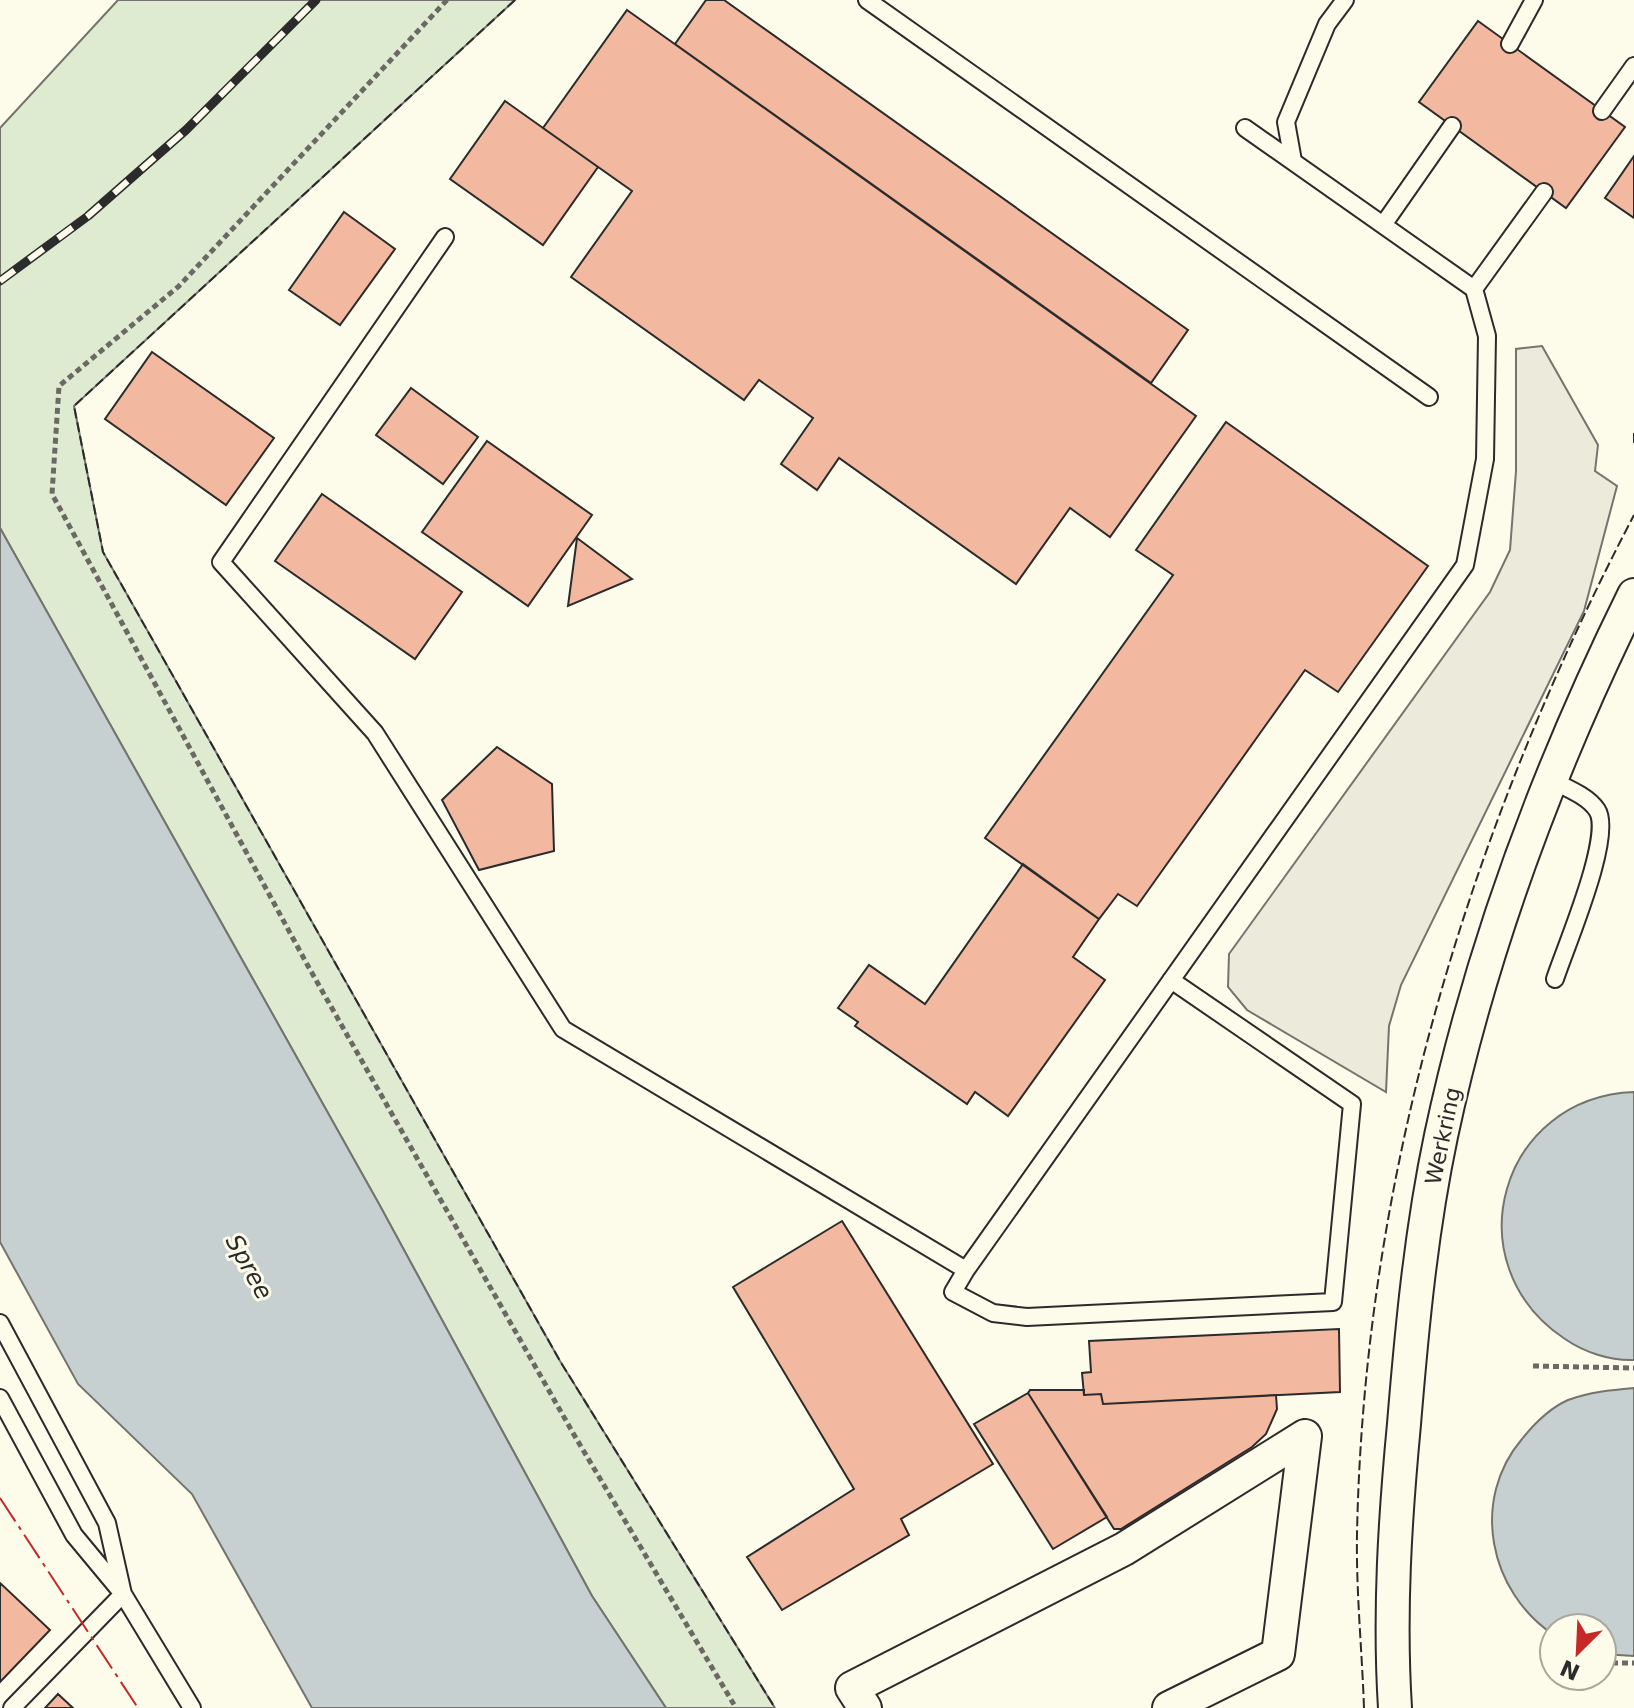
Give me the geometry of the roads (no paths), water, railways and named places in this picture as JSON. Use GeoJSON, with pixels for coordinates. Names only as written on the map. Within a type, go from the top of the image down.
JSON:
{"type":"FeatureCollection","features":[{"type":"Feature","properties":{"kind":"street","name":"Werkring"},"geometry":{"type":"LineString","coordinates":[[1395,1708],[1391,1641],[1394,1532],[1416,1281],[1441,1135],[1514,879],[1549,779],[1634,595]]}},
{"type":"Feature","properties":{"kind":"street"},"geometry":{"type":"LineString","coordinates":[[865,1708],[852,1688],[1124,1549],[1305,1436],[1278,1654],[1177,1706]]}},
{"type":"Feature","properties":{"kind":"lane"},"geometry":{"type":"LineString","coordinates":[[867,0],[1429,397]]}},
{"type":"Feature","properties":{"kind":"lane"},"geometry":{"type":"LineString","coordinates":[[1293,161],[1286,122],[1327,24],[1345,0]]}},
{"type":"Feature","properties":{"kind":"lane"},"geometry":{"type":"LineString","coordinates":[[1510,44],[1534,0]]}},
{"type":"Feature","properties":{"kind":"lane"},"geometry":{"type":"LineString","coordinates":[[1602,111],[1634,66]]}},
{"type":"Feature","properties":{"kind":"lane"},"geometry":{"type":"LineString","coordinates":[[1383,225],[1452,126]]}},
{"type":"Feature","properties":{"kind":"lane"},"geometry":{"type":"LineString","coordinates":[[1171,980],[1352,1104],[1333,1302],[1027,1317],[993,1313],[953,1292],[966,1270],[1171,980],[1465,565],[1485,459],[1487,336],[1474,289],[1245,128]]}},
{"type":"Feature","properties":{"kind":"lane"},"geometry":{"type":"LineString","coordinates":[[1474,289],[1544,192]]}},
{"type":"Feature","properties":{"kind":"lane"},"geometry":{"type":"LineString","coordinates":[[445,237],[221,562],[375,733],[563,1029],[966,1270]]}},
{"type":"Feature","properties":{"kind":"lane"},"geometry":{"type":"LineString","coordinates":[[1549,779],[1586,799],[1598,811],[1601,827],[1597,854],[1555,979]]}},
{"type":"Feature","properties":{"kind":"lane"},"geometry":{"type":"LineString","coordinates":[[0,1323],[107,1523],[123,1594]]}},
{"type":"Feature","properties":{"kind":"lane"},"geometry":{"type":"LineString","coordinates":[[0,1398],[74,1535],[123,1594],[192,1708]]}},
{"type":"Feature","properties":{"kind":"lane"},"geometry":{"type":"LineString","coordinates":[[12,1708],[123,1594]]}},
{"type":"Feature","properties":{"kind":"water","name":"Spree"},"geometry":{"type":"Polygon","coordinates":[[[0,528],[379,1204],[592,1596],[666,1708],[312,1708],[192,1494],[78,1384],[0,1242],[0,528]]]}},
{"type":"Feature","properties":{"kind":"water"},"geometry":{"type":"Polygon","coordinates":[[[1634,1092],[1634,1360],[1625,1360],[1598,1355],[1572,1344],[1530,1307],[1509,1269],[1502,1229],[1507,1189],[1523,1153],[1551,1122],[1588,1101],[1634,1092]]]}},
{"type":"Feature","properties":{"kind":"water"},"geometry":{"type":"Polygon","coordinates":[[[1634,1388],[1634,1656],[1618,1655],[1618,1612],[1538,1612],[1538,1622],[1514,1595],[1494,1544],[1492,1516],[1496,1489],[1506,1463],[1522,1439],[1561,1403],[1601,1392],[1634,1388]]]}},
{"type":"Feature","properties":{"kind":"railway"},"geometry":{"type":"LineString","coordinates":[[0,281],[88,216],[186,130],[316,0]]}}]}
